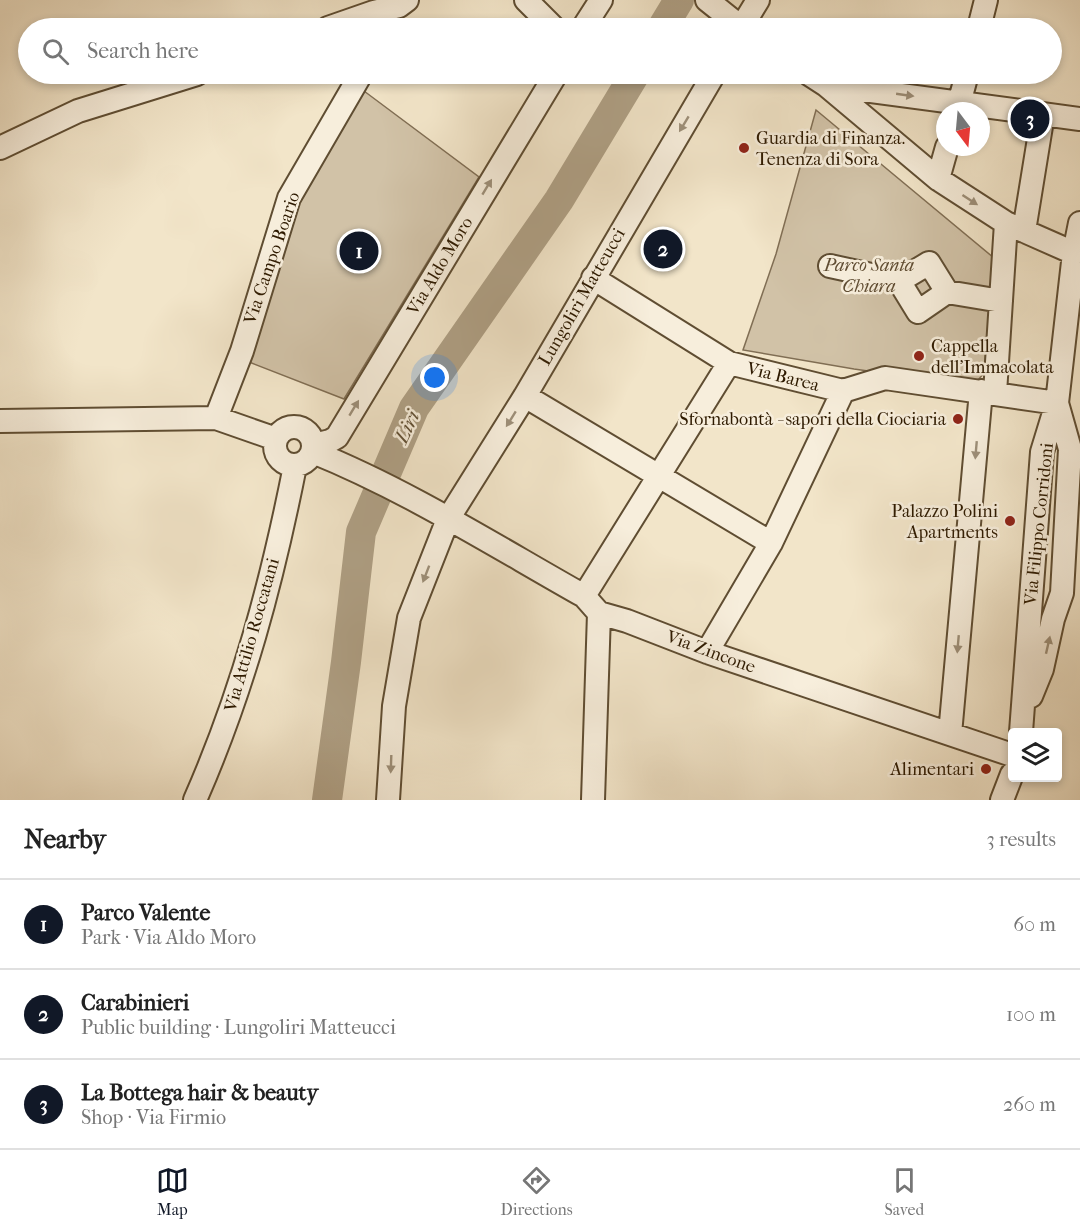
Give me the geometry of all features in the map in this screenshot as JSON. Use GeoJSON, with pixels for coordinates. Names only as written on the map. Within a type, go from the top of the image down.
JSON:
{"type":"FeatureCollection","features":[{"type":"Feature","properties":{"kind":"street"},"geometry":{"type":"LineString","coordinates":[[526,0],[544,18]]}},
{"type":"Feature","properties":{"kind":"street"},"geometry":{"type":"LineString","coordinates":[[589,18],[601,0]]}},
{"type":"Feature","properties":{"kind":"street"},"geometry":{"type":"LineString","coordinates":[[707,0],[729,18]]}},
{"type":"Feature","properties":{"kind":"street"},"geometry":{"type":"LineString","coordinates":[[744,18],[758,0]]}},
{"type":"Feature","properties":{"kind":"street"},"geometry":{"type":"LineString","coordinates":[[982,18],[987,0]]}},
{"type":"Feature","properties":{"kind":"street"},"geometry":{"type":"LineString","coordinates":[[357,18],[403,3]]}},
{"type":"Feature","properties":{"kind":"street"},"geometry":{"type":"LineString","coordinates":[[393,18],[403,3]]}},
{"type":"Feature","properties":{"kind":"street"},"geometry":{"type":"LineString","coordinates":[[0,148],[78,111],[165,84]]}},
{"type":"Feature","properties":{"kind":"street","name":"Via Campo Boario"},"geometry":{"type":"LineString","coordinates":[[216,418],[242,351],[289,198],[355,84]]}},
{"type":"Feature","properties":{"kind":"street","name":"Via Aldo Moro"},"geometry":{"type":"LineString","coordinates":[[307,454],[337,437],[550,84]]}},
{"type":"Feature","properties":{"kind":"street","name":"Lungoliri Matteucci"},"geometry":{"type":"LineString","coordinates":[[388,800],[394,706],[409,618],[439,514],[525,396],[708,84]]}},
{"type":"Feature","properties":{"kind":"street"},"geometry":{"type":"LineString","coordinates":[[823,84],[938,179],[1015,227],[1078,242],[1074,370],[1057,403]]}},
{"type":"Feature","properties":{"kind":"street"},"geometry":{"type":"LineString","coordinates":[[842,84],[936,102]]}},
{"type":"Feature","properties":{"kind":"street"},"geometry":{"type":"LineString","coordinates":[[960,102],[965,84]]}},
{"type":"Feature","properties":{"kind":"street"},"geometry":{"type":"LineString","coordinates":[[990,110],[1080,119]]}},
{"type":"Feature","properties":{"kind":"street"},"geometry":{"type":"LineString","coordinates":[[950,734],[988,392],[1001,301],[1015,227],[1043,114]]}},
{"type":"Feature","properties":{"kind":"street"},"geometry":{"type":"LineString","coordinates":[[938,179],[944,156]]}},
{"type":"Feature","properties":{"kind":"street"},"geometry":{"type":"LineString","coordinates":[[830,266],[899,281],[929,263],[947,292]]}},
{"type":"Feature","properties":{"kind":"street","name":"Via Barea"},"geometry":{"type":"LineString","coordinates":[[593,278],[729,363],[843,391],[885,378],[1057,403]]}},
{"type":"Feature","properties":{"kind":"street"},"geometry":{"type":"LineString","coordinates":[[899,281],[918,312],[947,292],[1001,301]]}},
{"type":"Feature","properties":{"kind":"street"},"geometry":{"type":"LineString","coordinates":[[584,596],[729,363]]}},
{"type":"Feature","properties":{"kind":"street"},"geometry":{"type":"LineString","coordinates":[[707,652],[771,543],[843,391]]}},
{"type":"Feature","properties":{"kind":"street"},"geometry":{"type":"LineString","coordinates":[[525,396],[771,543]]}},
{"type":"Feature","properties":{"kind":"street","name":"Via Filippo Corridoni"},"geometry":{"type":"LineString","coordinates":[[1022,726],[1042,669],[1053,619],[1071,596],[1070,449],[1057,403]]}},
{"type":"Feature","properties":{"kind":"street","name":"Via Filippo Corridoni"},"geometry":{"type":"LineString","coordinates":[[1022,726],[1042,452],[1057,403]]}},
{"type":"Feature","properties":{"kind":"street"},"geometry":{"type":"LineString","coordinates":[[0,421],[216,418],[276,439]]}},
{"type":"Feature","properties":{"kind":"street"},"geometry":{"type":"LineString","coordinates":[[307,454],[309,434],[298,427],[285,429],[276,439],[278,457],[288,465],[307,454],[353,469],[439,514],[584,596],[599,613],[593,800]]}},
{"type":"Feature","properties":{"kind":"street","name":"Via Attilio Roccatani"},"geometry":{"type":"LineString","coordinates":[[195,800],[238,691],[284,524],[307,454]]}},
{"type":"Feature","properties":{"kind":"street","name":"Via Zincone"},"geometry":{"type":"LineString","coordinates":[[599,613],[1008,754]]}},
{"type":"Feature","properties":{"kind":"street"},"geometry":{"type":"LineString","coordinates":[[1002,800],[1009,782]]}},
{"type":"Feature","properties":{"kind":"green space"},"geometry":{"type":"Polygon","coordinates":[[[364,91],[479,177],[344,399],[249,362],[299,204],[364,91]]]}},
{"type":"Feature","properties":{"kind":"green space","name":"Parco Santa Chiara"},"geometry":{"type":"Polygon","coordinates":[[[816,110],[994,258],[984,373],[979,379],[967,385],[743,350],[776,254],[816,110]]]}},
{"type":"Feature","properties":{"kind":"waterway","name":"Liri"},"geometry":{"type":"LineString","coordinates":[[668,18],[679,0]]}},
{"type":"Feature","properties":{"kind":"waterway","name":"Liri"},"geometry":{"type":"LineString","coordinates":[[327,800],[361,532],[414,408],[559,200],[629,84]]}},
{"type":"Feature","properties":{"kind":"place","name":"La Bottega hair & beauty"},"geometry":{"type":"Point","coordinates":[1030,119]}},
{"type":"Feature","properties":{"kind":"place","name":"Guardia di Finanza. Tenenza di Sora"},"geometry":{"type":"Point","coordinates":[744,148]}},
{"type":"Feature","properties":{"kind":"place","name":"Carabinieri"},"geometry":{"type":"Point","coordinates":[663,249]}},
{"type":"Feature","properties":{"kind":"place","name":"Parco Valente"},"geometry":{"type":"Point","coordinates":[359,251]}},
{"type":"Feature","properties":{"kind":"place","name":"Cappella dell'Immacolata"},"geometry":{"type":"Point","coordinates":[919,356]}},
{"type":"Feature","properties":{"kind":"place","name":"Sfornabontà - sapori della Ciociaria"},"geometry":{"type":"Point","coordinates":[958,419]}},
{"type":"Feature","properties":{"kind":"place","name":"Palazzo Polini Apartments"},"geometry":{"type":"Point","coordinates":[1010,521]}},
{"type":"Feature","properties":{"kind":"place","name":"Alimentari"},"geometry":{"type":"Point","coordinates":[986,769]}}]}
